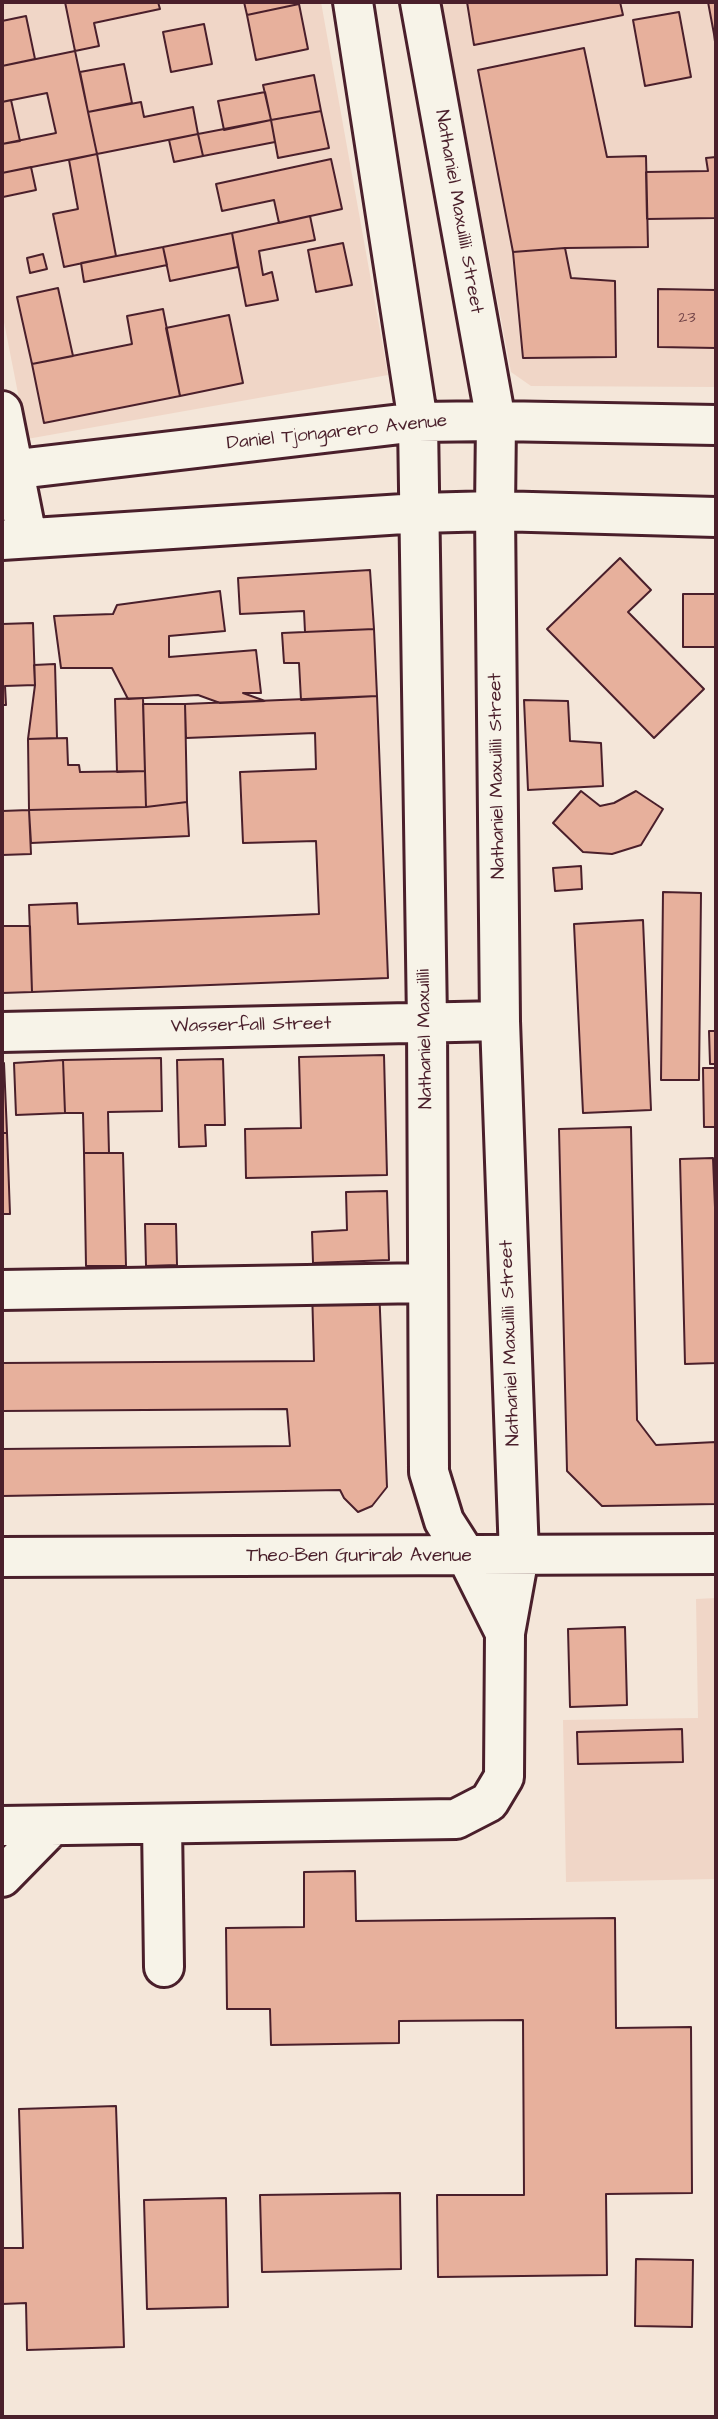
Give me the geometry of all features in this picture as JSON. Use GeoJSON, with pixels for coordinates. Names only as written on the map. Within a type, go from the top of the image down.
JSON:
{"type":"FeatureCollection","features":[{"type":"Feature","properties":{"kind":"street"},"geometry":{"type":"LineString","coordinates":[[353,2],[418,422],[419,513]]}},
{"type":"Feature","properties":{"kind":"street","name":"Nathaniel Maxuilili Street"},"geometry":{"type":"LineString","coordinates":[[2,1826],[457,1819],[489,1802],[504,1777],[505,1633],[519,1556],[500,1021],[496,421],[420,2]]}},
{"type":"Feature","properties":{"kind":"street"},"geometry":{"type":"LineString","coordinates":[[2,411],[14,539],[419,513],[495,511],[716,517]]}},
{"type":"Feature","properties":{"kind":"street","name":"Daniel Tjongarero Avenue"},"geometry":{"type":"LineString","coordinates":[[8,470],[418,422],[716,425]]}},
{"type":"Feature","properties":{"kind":"street","name":"Nathaniel Maxuilili"},"geometry":{"type":"LineString","coordinates":[[419,513],[429,1472],[444,1521],[467,1557],[505,1633]]}},
{"type":"Feature","properties":{"kind":"street","name":"Wasserfall Street"},"geometry":{"type":"LineString","coordinates":[[2,1032],[500,1021]]}},
{"type":"Feature","properties":{"kind":"street"},"geometry":{"type":"LineString","coordinates":[[2,1290],[428,1283]]}},
{"type":"Feature","properties":{"kind":"street","name":"Theo-Ben Gurirab Avenue"},"geometry":{"type":"LineString","coordinates":[[2,1557],[716,1554]]}},
{"type":"Feature","properties":{"kind":"street"},"geometry":{"type":"LineString","coordinates":[[162,1824],[164,1967]]}},
{"type":"Feature","properties":{"kind":"street"},"geometry":{"type":"LineString","coordinates":[[2,1877],[52,1826]]}},
{"type":"Feature","properties":{"kind":"shaded area"},"geometry":{"type":"Polygon","coordinates":[[[2,2],[321,2],[388,375],[27,439],[2,312],[2,2]]]}},
{"type":"Feature","properties":{"kind":"shaded area"},"geometry":{"type":"Polygon","coordinates":[[[441,2],[716,2],[716,387],[531,386],[511,372],[441,2]]]}},
{"type":"Feature","properties":{"kind":"shaded area"},"geometry":{"type":"Polygon","coordinates":[[[716,1598],[716,1879],[566,1882],[563,1720],[698,1718],[696,1599],[716,1598]]]}},
{"type":"Feature","properties":{"kind":"building"},"geometry":{"type":"Polygon","coordinates":[[[65,2],[158,2],[160,9],[94,23],[99,46],[75,51],[65,2]]]}},
{"type":"Feature","properties":{"kind":"building"},"geometry":{"type":"Polygon","coordinates":[[[244,2],[298,2],[299,4],[247,15],[244,2]]]}},
{"type":"Feature","properties":{"kind":"building"},"geometry":{"type":"Polygon","coordinates":[[[467,2],[620,2],[623,15],[474,45],[467,2]]]}},
{"type":"Feature","properties":{"kind":"building"},"geometry":{"type":"Polygon","coordinates":[[[708,2],[716,2],[716,49],[714,34],[708,2]]]}},
{"type":"Feature","properties":{"kind":"building"},"geometry":{"type":"Polygon","coordinates":[[[299,4],[308,49],[256,60],[247,15],[299,4]]]}},
{"type":"Feature","properties":{"kind":"building"},"geometry":{"type":"Polygon","coordinates":[[[679,12],[691,77],[645,86],[633,20],[679,12]]]}},
{"type":"Feature","properties":{"kind":"building"},"geometry":{"type":"Polygon","coordinates":[[[26,16],[35,59],[2,66],[2,21],[26,16]]]}},
{"type":"Feature","properties":{"kind":"building"},"geometry":{"type":"Polygon","coordinates":[[[204,24],[212,64],[171,72],[163,32],[204,24]]]}},
{"type":"Feature","properties":{"kind":"building"},"geometry":{"type":"Polygon","coordinates":[[[584,48],[607,157],[646,156],[648,247],[513,252],[478,70],[584,48]]]}},
{"type":"Feature","properties":{"kind":"building"},"geometry":{"type":"Polygon","coordinates":[[[75,51],[97,154],[2,173],[2,144],[56,133],[47,93],[2,102],[2,66],[75,51]]]}},
{"type":"Feature","properties":{"kind":"building"},"geometry":{"type":"Polygon","coordinates":[[[124,64],[132,103],[88,112],[80,72],[124,64]]]}},
{"type":"Feature","properties":{"kind":"building"},"geometry":{"type":"Polygon","coordinates":[[[314,75],[321,111],[271,120],[263,85],[314,75]]]}},
{"type":"Feature","properties":{"kind":"building"},"geometry":{"type":"Polygon","coordinates":[[[265,92],[271,120],[224,130],[218,101],[265,92]]]}},
{"type":"Feature","properties":{"kind":"building"},"geometry":{"type":"Polygon","coordinates":[[[11,100],[20,141],[2,144],[2,102],[11,100]]]}},
{"type":"Feature","properties":{"kind":"building"},"geometry":{"type":"Polygon","coordinates":[[[141,102],[144,117],[193,107],[198,134],[97,154],[88,112],[141,102]]]}},
{"type":"Feature","properties":{"kind":"building"},"geometry":{"type":"Polygon","coordinates":[[[321,111],[329,148],[278,158],[271,120],[321,111]]]}},
{"type":"Feature","properties":{"kind":"building"},"geometry":{"type":"Polygon","coordinates":[[[271,120],[275,142],[203,156],[198,134],[271,120]]]}},
{"type":"Feature","properties":{"kind":"building"},"geometry":{"type":"Polygon","coordinates":[[[198,134],[203,156],[174,162],[169,140],[198,134]]]}},
{"type":"Feature","properties":{"kind":"building"},"geometry":{"type":"Polygon","coordinates":[[[97,154],[116,256],[64,267],[53,214],[78,209],[69,160],[97,154]]]}},
{"type":"Feature","properties":{"kind":"building"},"geometry":{"type":"Polygon","coordinates":[[[716,157],[716,218],[647,219],[646,172],[708,171],[706,158],[716,157]]]}},
{"type":"Feature","properties":{"kind":"building"},"geometry":{"type":"Polygon","coordinates":[[[331,159],[342,209],[279,223],[274,200],[222,211],[216,184],[331,159]]]}},
{"type":"Feature","properties":{"kind":"building"},"geometry":{"type":"Polygon","coordinates":[[[31,167],[36,190],[3,197],[2,173],[31,167]]]}},
{"type":"Feature","properties":{"kind":"building"},"geometry":{"type":"Polygon","coordinates":[[[310,216],[315,240],[259,251],[263,275],[272,272],[278,300],[246,306],[232,233],[310,216]]]}},
{"type":"Feature","properties":{"kind":"building"},"geometry":{"type":"Polygon","coordinates":[[[232,233],[238,267],[170,281],[163,247],[232,233]]]}},
{"type":"Feature","properties":{"kind":"building"},"geometry":{"type":"Polygon","coordinates":[[[343,243],[352,285],[316,292],[308,250],[343,243]]]}},
{"type":"Feature","properties":{"kind":"building"},"geometry":{"type":"Polygon","coordinates":[[[163,247],[167,265],[84,282],[81,263],[163,247]]]}},
{"type":"Feature","properties":{"kind":"building"},"geometry":{"type":"Polygon","coordinates":[[[565,248],[571,278],[615,281],[616,357],[523,358],[513,252],[565,248]]]}},
{"type":"Feature","properties":{"kind":"building"},"geometry":{"type":"Polygon","coordinates":[[[43,254],[47,269],[30,273],[27,258],[43,254]]]}},
{"type":"Feature","properties":{"kind":"building"},"geometry":{"type":"Polygon","coordinates":[[[58,288],[73,356],[32,364],[17,297],[58,288]]]}},
{"type":"Feature","properties":{"kind":"building"},"geometry":{"type":"Polygon","coordinates":[[[658,289],[716,290],[716,348],[658,347],[658,289]]]}},
{"type":"Feature","properties":{"kind":"building"},"geometry":{"type":"Polygon","coordinates":[[[163,309],[180,396],[44,423],[32,364],[132,344],[127,316],[163,309]]]}},
{"type":"Feature","properties":{"kind":"building"},"geometry":{"type":"Polygon","coordinates":[[[229,315],[243,383],[180,396],[166,328],[229,315]]]}},
{"type":"Feature","properties":{"kind":"building"},"geometry":{"type":"Polygon","coordinates":[[[620,558],[651,590],[628,612],[704,689],[654,738],[547,629],[620,558]]]}},
{"type":"Feature","properties":{"kind":"building"},"geometry":{"type":"Polygon","coordinates":[[[370,570],[374,629],[305,632],[304,611],[240,614],[238,578],[370,570]]]}},
{"type":"Feature","properties":{"kind":"building"},"geometry":{"type":"Polygon","coordinates":[[[220,591],[225,631],[169,636],[169,657],[256,650],[261,693],[243,693],[265,701],[220,703],[198,695],[128,699],[112,668],[61,668],[54,616],[113,614],[117,605],[220,591]]]}},
{"type":"Feature","properties":{"kind":"building"},"geometry":{"type":"Polygon","coordinates":[[[683,594],[716,594],[716,647],[683,647],[683,594]]]}},
{"type":"Feature","properties":{"kind":"building"},"geometry":{"type":"Polygon","coordinates":[[[33,623],[35,685],[5,686],[6,705],[2,705],[2,624],[33,623]]]}},
{"type":"Feature","properties":{"kind":"building"},"geometry":{"type":"Polygon","coordinates":[[[374,629],[377,696],[301,700],[299,663],[284,663],[282,633],[374,629]]]}},
{"type":"Feature","properties":{"kind":"building"},"geometry":{"type":"Polygon","coordinates":[[[55,664],[57,738],[28,739],[35,685],[34,665],[55,664]]]}},
{"type":"Feature","properties":{"kind":"building"},"geometry":{"type":"Polygon","coordinates":[[[377,696],[388,978],[32,992],[29,905],[77,903],[78,924],[319,914],[316,841],[243,843],[240,772],[316,769],[315,733],[186,738],[185,704],[377,696]]]}},
{"type":"Feature","properties":{"kind":"building"},"geometry":{"type":"Polygon","coordinates":[[[143,698],[145,771],[117,772],[115,699],[143,698]]]}},
{"type":"Feature","properties":{"kind":"building"},"geometry":{"type":"Polygon","coordinates":[[[524,700],[568,701],[570,741],[601,743],[603,786],[528,790],[524,700]]]}},
{"type":"Feature","properties":{"kind":"building"},"geometry":{"type":"Polygon","coordinates":[[[143,704],[185,704],[187,802],[146,807],[143,704]]]}},
{"type":"Feature","properties":{"kind":"building"},"geometry":{"type":"Polygon","coordinates":[[[67,738],[68,765],[79,765],[80,772],[145,771],[146,807],[29,810],[28,739],[67,738]]]}},
{"type":"Feature","properties":{"kind":"building"},"geometry":{"type":"Polygon","coordinates":[[[581,791],[600,806],[614,803],[636,791],[663,809],[641,845],[612,854],[583,852],[553,823],[581,791]]]}},
{"type":"Feature","properties":{"kind":"building"},"geometry":{"type":"Polygon","coordinates":[[[187,802],[189,836],[31,843],[29,810],[146,807],[187,802]]]}},
{"type":"Feature","properties":{"kind":"building"},"geometry":{"type":"Polygon","coordinates":[[[29,810],[31,854],[2,855],[2,811],[29,810]]]}},
{"type":"Feature","properties":{"kind":"building"},"geometry":{"type":"Polygon","coordinates":[[[581,866],[582,889],[555,891],[553,868],[581,866]]]}},
{"type":"Feature","properties":{"kind":"building"},"geometry":{"type":"Polygon","coordinates":[[[663,892],[701,893],[699,1080],[661,1080],[663,892]]]}},
{"type":"Feature","properties":{"kind":"building"},"geometry":{"type":"Polygon","coordinates":[[[643,920],[651,1110],[583,1113],[574,924],[643,920]]]}},
{"type":"Feature","properties":{"kind":"building"},"geometry":{"type":"Polygon","coordinates":[[[2,926],[30,926],[32,992],[2,993],[2,926]]]}},
{"type":"Feature","properties":{"kind":"building"},"geometry":{"type":"Polygon","coordinates":[[[709,1031],[716,1031],[716,1064],[710,1064],[709,1031]]]}},
{"type":"Feature","properties":{"kind":"building"},"geometry":{"type":"Polygon","coordinates":[[[384,1055],[387,1175],[246,1178],[245,1129],[301,1128],[299,1057],[384,1055]]]}},
{"type":"Feature","properties":{"kind":"building"},"geometry":{"type":"Polygon","coordinates":[[[161,1058],[162,1111],[108,1112],[109,1153],[84,1153],[83,1113],[65,1113],[63,1060],[161,1058]]]}},
{"type":"Feature","properties":{"kind":"building"},"geometry":{"type":"Polygon","coordinates":[[[223,1059],[225,1125],[205,1125],[206,1146],[179,1147],[177,1060],[223,1059]]]}},
{"type":"Feature","properties":{"kind":"building"},"geometry":{"type":"Polygon","coordinates":[[[63,1060],[65,1113],[16,1115],[14,1063],[63,1060]]]}},
{"type":"Feature","properties":{"kind":"building"},"geometry":{"type":"Polygon","coordinates":[[[4,1063],[7,1133],[2,1133],[4,1063]]]}},
{"type":"Feature","properties":{"kind":"building"},"geometry":{"type":"Polygon","coordinates":[[[703,1068],[716,1068],[716,1127],[704,1127],[703,1068]]]}},
{"type":"Feature","properties":{"kind":"building"},"geometry":{"type":"Polygon","coordinates":[[[631,1127],[637,1420],[656,1445],[716,1442],[716,1504],[602,1506],[567,1471],[559,1129],[631,1127]]]}},
{"type":"Feature","properties":{"kind":"building"},"geometry":{"type":"Polygon","coordinates":[[[2,1133],[7,1133],[10,1214],[2,1214],[2,1133]]]}},
{"type":"Feature","properties":{"kind":"building"},"geometry":{"type":"Polygon","coordinates":[[[84,1153],[123,1153],[126,1266],[86,1266],[84,1153]]]}},
{"type":"Feature","properties":{"kind":"building"},"geometry":{"type":"Polygon","coordinates":[[[713,1158],[716,1363],[685,1364],[680,1159],[713,1158]]]}},
{"type":"Feature","properties":{"kind":"building"},"geometry":{"type":"Polygon","coordinates":[[[387,1191],[389,1260],[313,1263],[312,1232],[347,1230],[346,1192],[387,1191]]]}},
{"type":"Feature","properties":{"kind":"building"},"geometry":{"type":"Polygon","coordinates":[[[145,1224],[176,1224],[177,1265],[146,1266],[145,1224]]]}},
{"type":"Feature","properties":{"kind":"building"},"geometry":{"type":"Polygon","coordinates":[[[379,1286],[387,1487],[372,1506],[358,1512],[340,1490],[2,1496],[2,1449],[290,1446],[287,1409],[2,1411],[2,1363],[314,1361],[312,1288],[379,1286]]]}},
{"type":"Feature","properties":{"kind":"building"},"geometry":{"type":"Polygon","coordinates":[[[625,1627],[627,1705],[570,1707],[568,1629],[625,1627]]]}},
{"type":"Feature","properties":{"kind":"building"},"geometry":{"type":"Polygon","coordinates":[[[682,1729],[683,1762],[578,1764],[577,1732],[682,1729]]]}},
{"type":"Feature","properties":{"kind":"building"},"geometry":{"type":"Polygon","coordinates":[[[355,1871],[356,1921],[615,1918],[616,2028],[691,2027],[692,2193],[606,2194],[607,2275],[438,2277],[437,2195],[524,2195],[523,2020],[399,2021],[399,2043],[271,2045],[270,2009],[227,2009],[226,1928],[304,1927],[304,1872],[355,1871]]]}},
{"type":"Feature","properties":{"kind":"building"},"geometry":{"type":"Polygon","coordinates":[[[116,2106],[124,2347],[27,2350],[26,2303],[2,2304],[2,2248],[23,2248],[19,2109],[116,2106]]]}},
{"type":"Feature","properties":{"kind":"building"},"geometry":{"type":"Polygon","coordinates":[[[400,2193],[401,2269],[262,2272],[260,2195],[400,2193]]]}},
{"type":"Feature","properties":{"kind":"building"},"geometry":{"type":"Polygon","coordinates":[[[226,2198],[228,2307],[147,2309],[144,2200],[226,2198]]]}},
{"type":"Feature","properties":{"kind":"building"},"geometry":{"type":"Polygon","coordinates":[[[636,2259],[693,2260],[692,2327],[635,2326],[636,2259]]]}}]}
